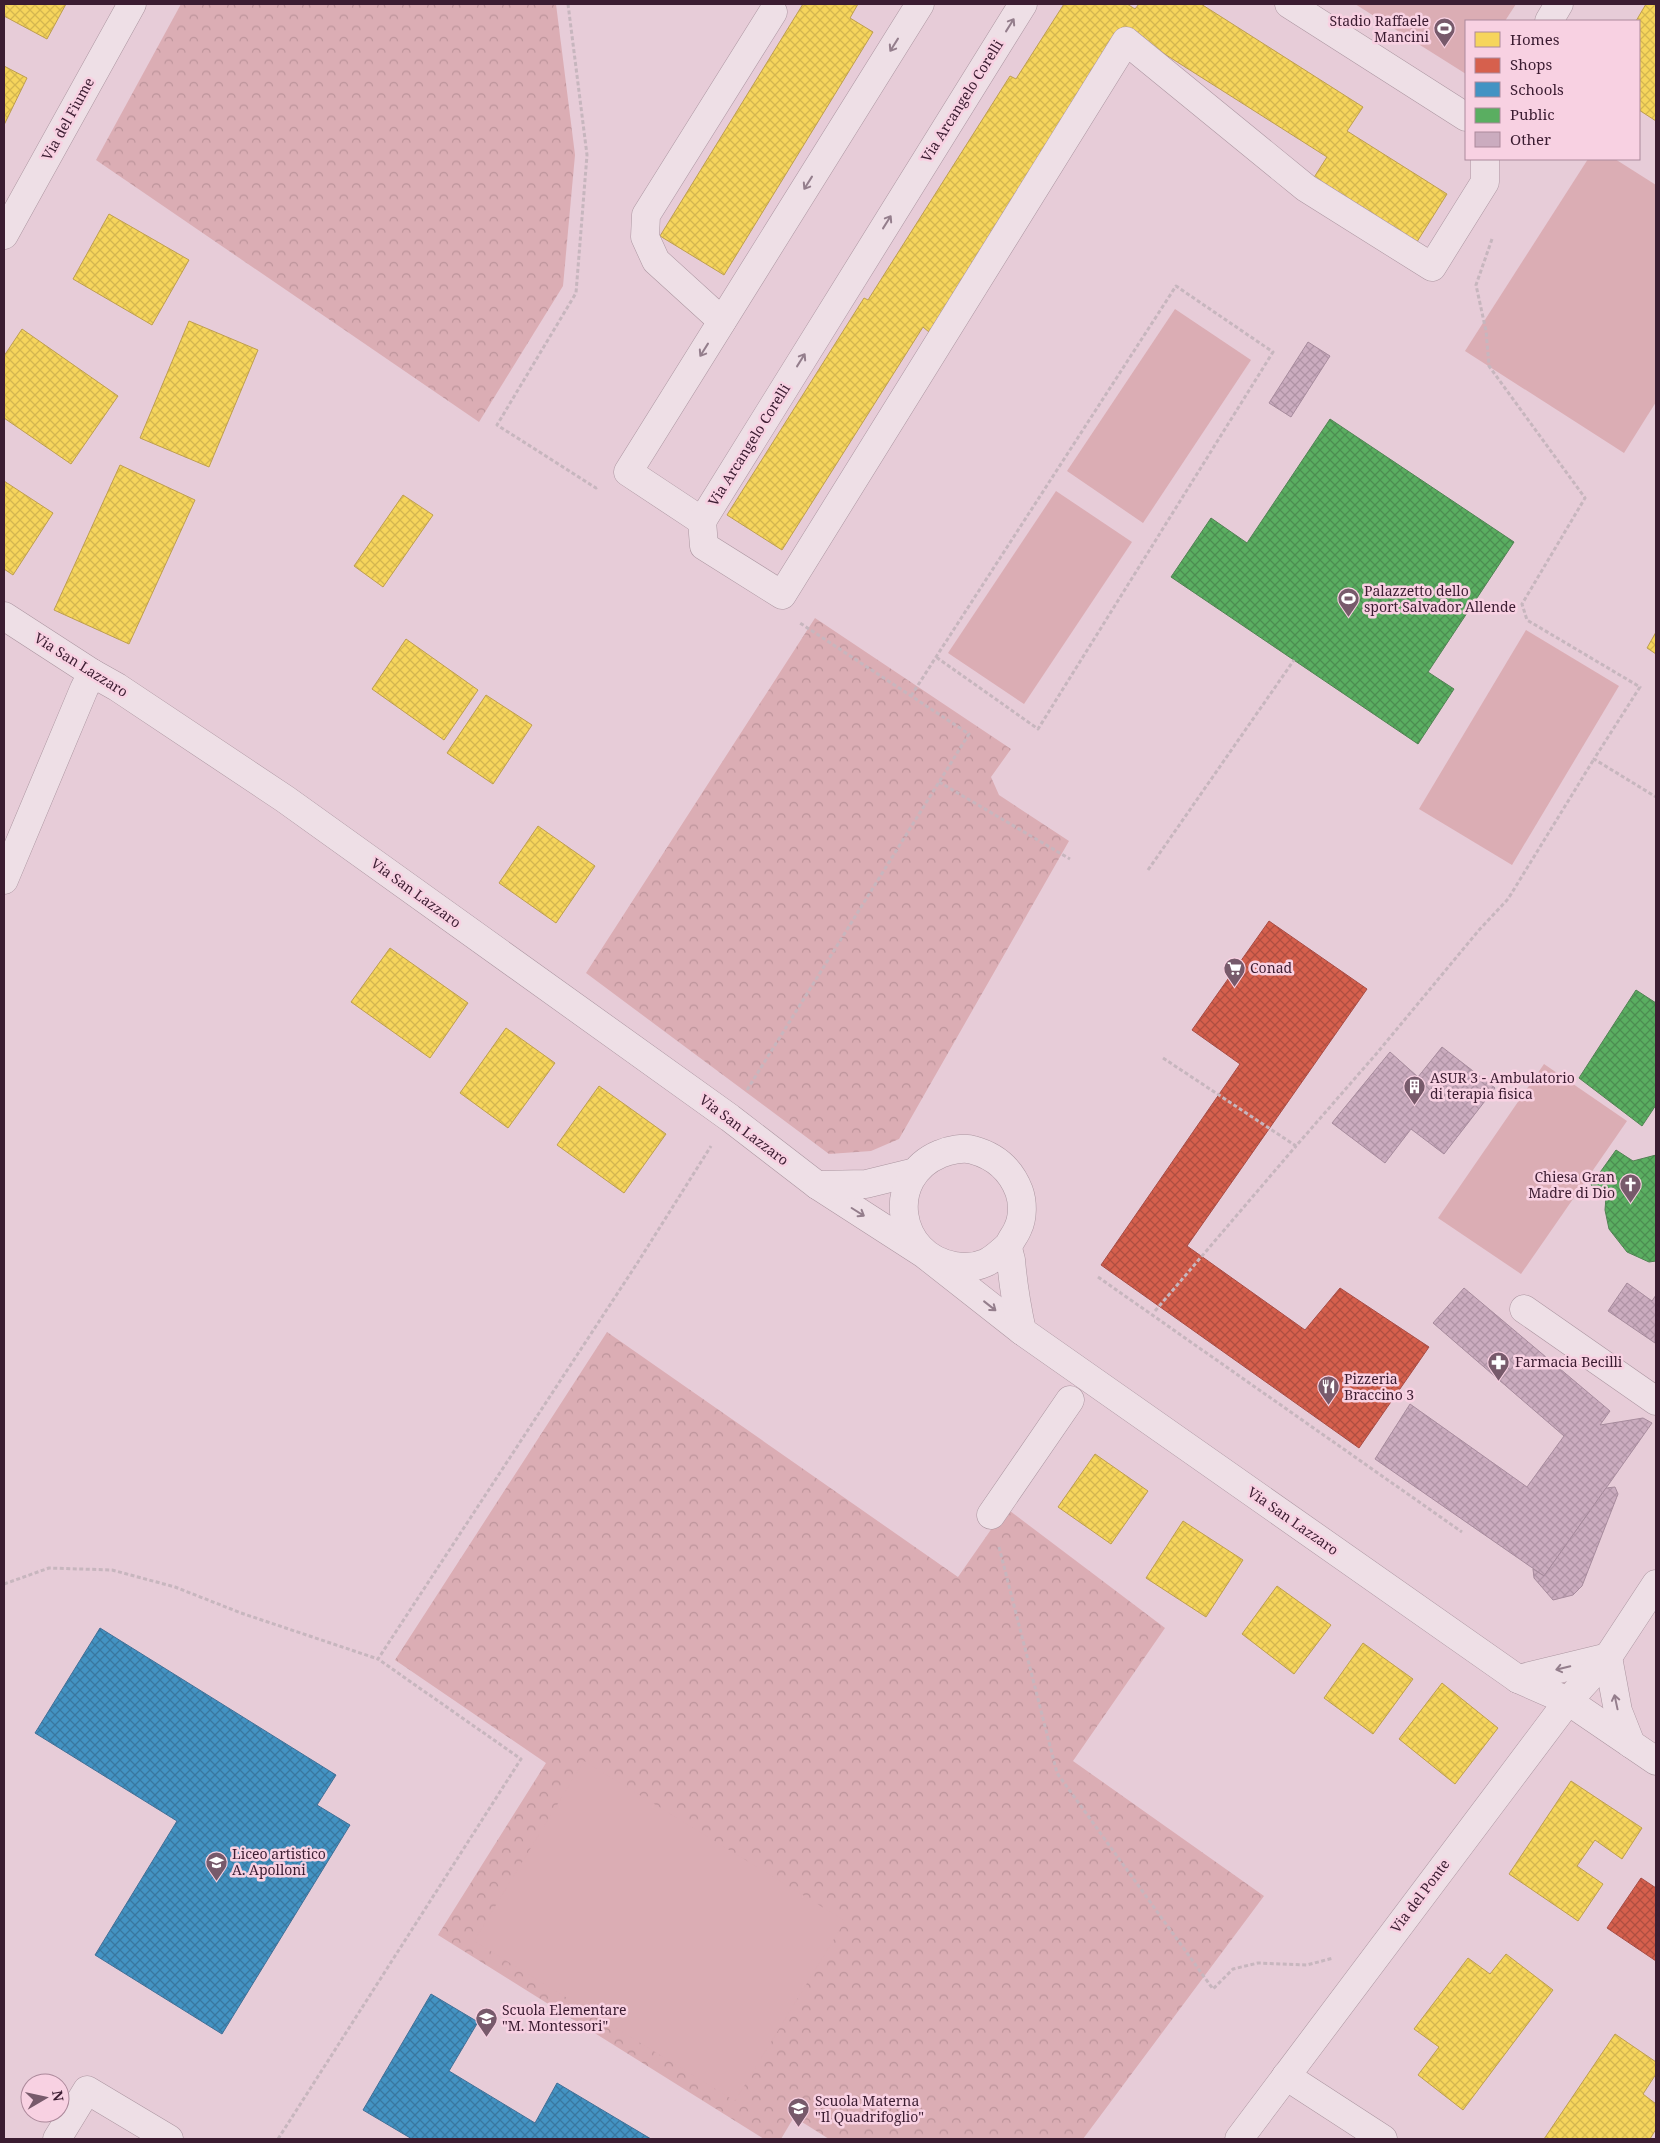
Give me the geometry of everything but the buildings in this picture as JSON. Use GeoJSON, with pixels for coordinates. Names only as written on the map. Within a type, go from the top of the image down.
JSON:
{"type":"FeatureCollection","features":[{"type":"Feature","properties":{"kind":"street","name":"Via del Fiume"},"geometry":{"type":"LineString","coordinates":[[4,235],[132,4]]}},
{"type":"Feature","properties":{"kind":"street"},"geometry":{"type":"LineString","coordinates":[[628,472],[920,4]]}},
{"type":"Feature","properties":{"kind":"street","name":"Via Arcangelo Corelli"},"geometry":{"type":"LineString","coordinates":[[628,472],[702,521],[1023,4]]}},
{"type":"Feature","properties":{"kind":"street"},"geometry":{"type":"LineString","coordinates":[[1289,4],[1465,116]]}},
{"type":"Feature","properties":{"kind":"street"},"geometry":{"type":"LineString","coordinates":[[1550,20],[1559,4]]}},
{"type":"Feature","properties":{"kind":"street"},"geometry":{"type":"LineString","coordinates":[[722,321],[656,261],[645,237],[646,215],[773,12]]}},
{"type":"Feature","properties":{"kind":"street"},"geometry":{"type":"LineString","coordinates":[[702,521],[704,546],[782,595],[1126,41],[1306,188],[1432,267],[1485,182],[1485,160]]}},
{"type":"Feature","properties":{"kind":"street","name":"Via San Lazzaro"},"geometry":{"type":"LineString","coordinates":[[4,616],[117,687],[285,799],[730,1118],[817,1185],[924,1254],[942,1264],[965,1268],[985,1263],[1009,1245],[1019,1227],[1022,1207],[1020,1193],[1011,1174],[990,1155],[970,1149],[948,1150],[929,1158],[914,1172],[905,1191],[903,1213],[908,1233],[924,1254],[1022,1331],[1518,1679],[1568,1702],[1656,1761]]}},
{"type":"Feature","properties":{"kind":"street"},"geometry":{"type":"LineString","coordinates":[[4,880],[92,673]]}},
{"type":"Feature","properties":{"kind":"street","name":"Via San Lazzaro"},"geometry":{"type":"LineString","coordinates":[[817,1185],[866,1184],[914,1172]]}},
{"type":"Feature","properties":{"kind":"street"},"geometry":{"type":"LineString","coordinates":[[1009,1245],[1015,1298],[1022,1331]]}},
{"type":"Feature","properties":{"kind":"street"},"geometry":{"type":"LineString","coordinates":[[1524,1309],[1656,1401]]}},
{"type":"Feature","properties":{"kind":"street"},"geometry":{"type":"LineString","coordinates":[[991,1515],[1070,1400]]}},
{"type":"Feature","properties":{"kind":"street","name":"Via del Ponte"},"geometry":{"type":"LineString","coordinates":[[1239,2139],[1568,1702],[1608,1657],[1656,1584]]}},
{"type":"Feature","properties":{"kind":"street"},"geometry":{"type":"LineString","coordinates":[[1518,1679],[1608,1657],[1618,1711],[1631,1744]]}},
{"type":"Feature","properties":{"kind":"street"},"geometry":{"type":"LineString","coordinates":[[1286,2076],[1383,2139]]}},
{"type":"Feature","properties":{"kind":"street"},"geometry":{"type":"LineString","coordinates":[[57,2139],[87,2090],[170,2139]]}},
{"type":"Feature","properties":{"kind":"path"},"geometry":{"type":"LineString","coordinates":[[568,4],[587,155],[576,293],[497,425],[596,488],[628,472]]}},
{"type":"Feature","properties":{"kind":"path"},"geometry":{"type":"LineString","coordinates":[[1155,1311],[1377,1053],[1479,930],[1508,899],[1640,686],[1527,620],[1522,604],[1585,498],[1489,366],[1486,331],[1476,285],[1494,232]]}},
{"type":"Feature","properties":{"kind":"path"},"geometry":{"type":"LineString","coordinates":[[911,696],[936,657],[1176,286],[1273,352],[1038,729],[936,657]]}},
{"type":"Feature","properties":{"kind":"path"},"geometry":{"type":"LineString","coordinates":[[730,1118],[969,734],[787,615],[782,595]]}},
{"type":"Feature","properties":{"kind":"path"},"geometry":{"type":"LineString","coordinates":[[1148,870],[1294,660]]}},
{"type":"Feature","properties":{"kind":"path"},"geometry":{"type":"LineString","coordinates":[[1594,759],[1656,797]]}},
{"type":"Feature","properties":{"kind":"path"},"geometry":{"type":"LineString","coordinates":[[939,782],[1070,859]]}},
{"type":"Feature","properties":{"kind":"path"},"geometry":{"type":"LineString","coordinates":[[1163,1058],[1296,1146]]}},
{"type":"Feature","properties":{"kind":"path"},"geometry":{"type":"LineString","coordinates":[[378,1659],[633,1270],[710,1146]]}},
{"type":"Feature","properties":{"kind":"path"},"geometry":{"type":"LineString","coordinates":[[1098,1277],[1462,1532]]}},
{"type":"Feature","properties":{"kind":"path"},"geometry":{"type":"LineString","coordinates":[[991,1515],[1057,1773],[1213,1989],[1233,1969],[1258,1963],[1307,1965],[1339,1957]]}},
{"type":"Feature","properties":{"kind":"path"},"geometry":{"type":"LineString","coordinates":[[4,1584],[49,1568],[112,1570],[175,1587],[241,1613],[378,1659],[521,1759],[278,2139]]}},
{"type":"Feature","properties":{"kind":"green space"},"geometry":{"type":"Polygon","coordinates":[[[181,4],[556,4],[575,155],[563,286],[479,422],[96,160],[181,4]]]}},
{"type":"Feature","properties":{"kind":"green space","name":"Stadio Raffaele Mancini"},"geometry":{"type":"Polygon","coordinates":[[[1355,4],[1516,4],[1506,20],[1465,20],[1465,73],[1355,4]]]}},
{"type":"Feature","properties":{"kind":"green space"},"geometry":{"type":"Polygon","coordinates":[[[1587,160],[1617,160],[1656,185],[1656,402],[1624,453],[1465,351],[1587,160]]]}},
{"type":"Feature","properties":{"kind":"green space"},"geometry":{"type":"Polygon","coordinates":[[[1175,309],[1251,360],[1143,523],[1067,471],[1175,309]]]}},
{"type":"Feature","properties":{"kind":"green space"},"geometry":{"type":"Polygon","coordinates":[[[1056,491],[1132,542],[1024,704],[948,653],[1056,491]]]}},
{"type":"Feature","properties":{"kind":"green space"},"geometry":{"type":"Polygon","coordinates":[[[815,618],[1011,749],[991,777],[999,795],[1069,841],[899,1139],[871,1151],[829,1154],[586,973],[815,618]]]}},
{"type":"Feature","properties":{"kind":"green space"},"geometry":{"type":"Polygon","coordinates":[[[1526,630],[1619,686],[1512,865],[1419,809],[1526,630]]]}},
{"type":"Feature","properties":{"kind":"green space"},"geometry":{"type":"Polygon","coordinates":[[[1544,1064],[1627,1121],[1521,1274],[1438,1218],[1544,1064]]]}},
{"type":"Feature","properties":{"kind":"green space"},"geometry":{"type":"Polygon","coordinates":[[[607,1332],[958,1577],[1006,1508],[1165,1628],[1073,1761],[1264,1896],[1083,2139],[829,2139],[794,2117],[781,2139],[764,2139],[438,1935],[546,1763],[395,1660],[607,1332]]]}},
{"type":"Feature","properties":{"kind":"green space"},"geometry":{"type":"Polygon","coordinates":[[[584,1761],[845,1921],[735,2101],[474,1941],[584,1761]]]}},
{"type":"Feature","properties":{"kind":"place","name":"Stadio Raffaele Mancini"},"geometry":{"type":"Point","coordinates":[1445,48]}},
{"type":"Feature","properties":{"kind":"place","name":"Palazzetto dello sport Salvador Allende"},"geometry":{"type":"Point","coordinates":[1348,618]}},
{"type":"Feature","properties":{"kind":"place","name":"Conad"},"geometry":{"type":"Point","coordinates":[1234,987]}},
{"type":"Feature","properties":{"kind":"place","name":"ASUR 3 - Ambulatorio di terapia fisica"},"geometry":{"type":"Point","coordinates":[1414,1105]}},
{"type":"Feature","properties":{"kind":"place","name":"Chiesa Gran Madre di Dio"},"geometry":{"type":"Point","coordinates":[1631,1204]}},
{"type":"Feature","properties":{"kind":"place","name":"Farmacia Becilli"},"geometry":{"type":"Point","coordinates":[1499,1381]}},
{"type":"Feature","properties":{"kind":"place","name":"Pizzeria Braccino 3"},"geometry":{"type":"Point","coordinates":[1328,1406]}},
{"type":"Feature","properties":{"kind":"place","name":"Liceo artistico A. Apolloni"},"geometry":{"type":"Point","coordinates":[216,1881]}},
{"type":"Feature","properties":{"kind":"place","name":"Scuola Elementare \"M. Montessori\""},"geometry":{"type":"Point","coordinates":[486,2037]}},
{"type":"Feature","properties":{"kind":"place","name":"Scuola Materna \"Il Quadrifoglio\""},"geometry":{"type":"Point","coordinates":[799,2128]}}]}
